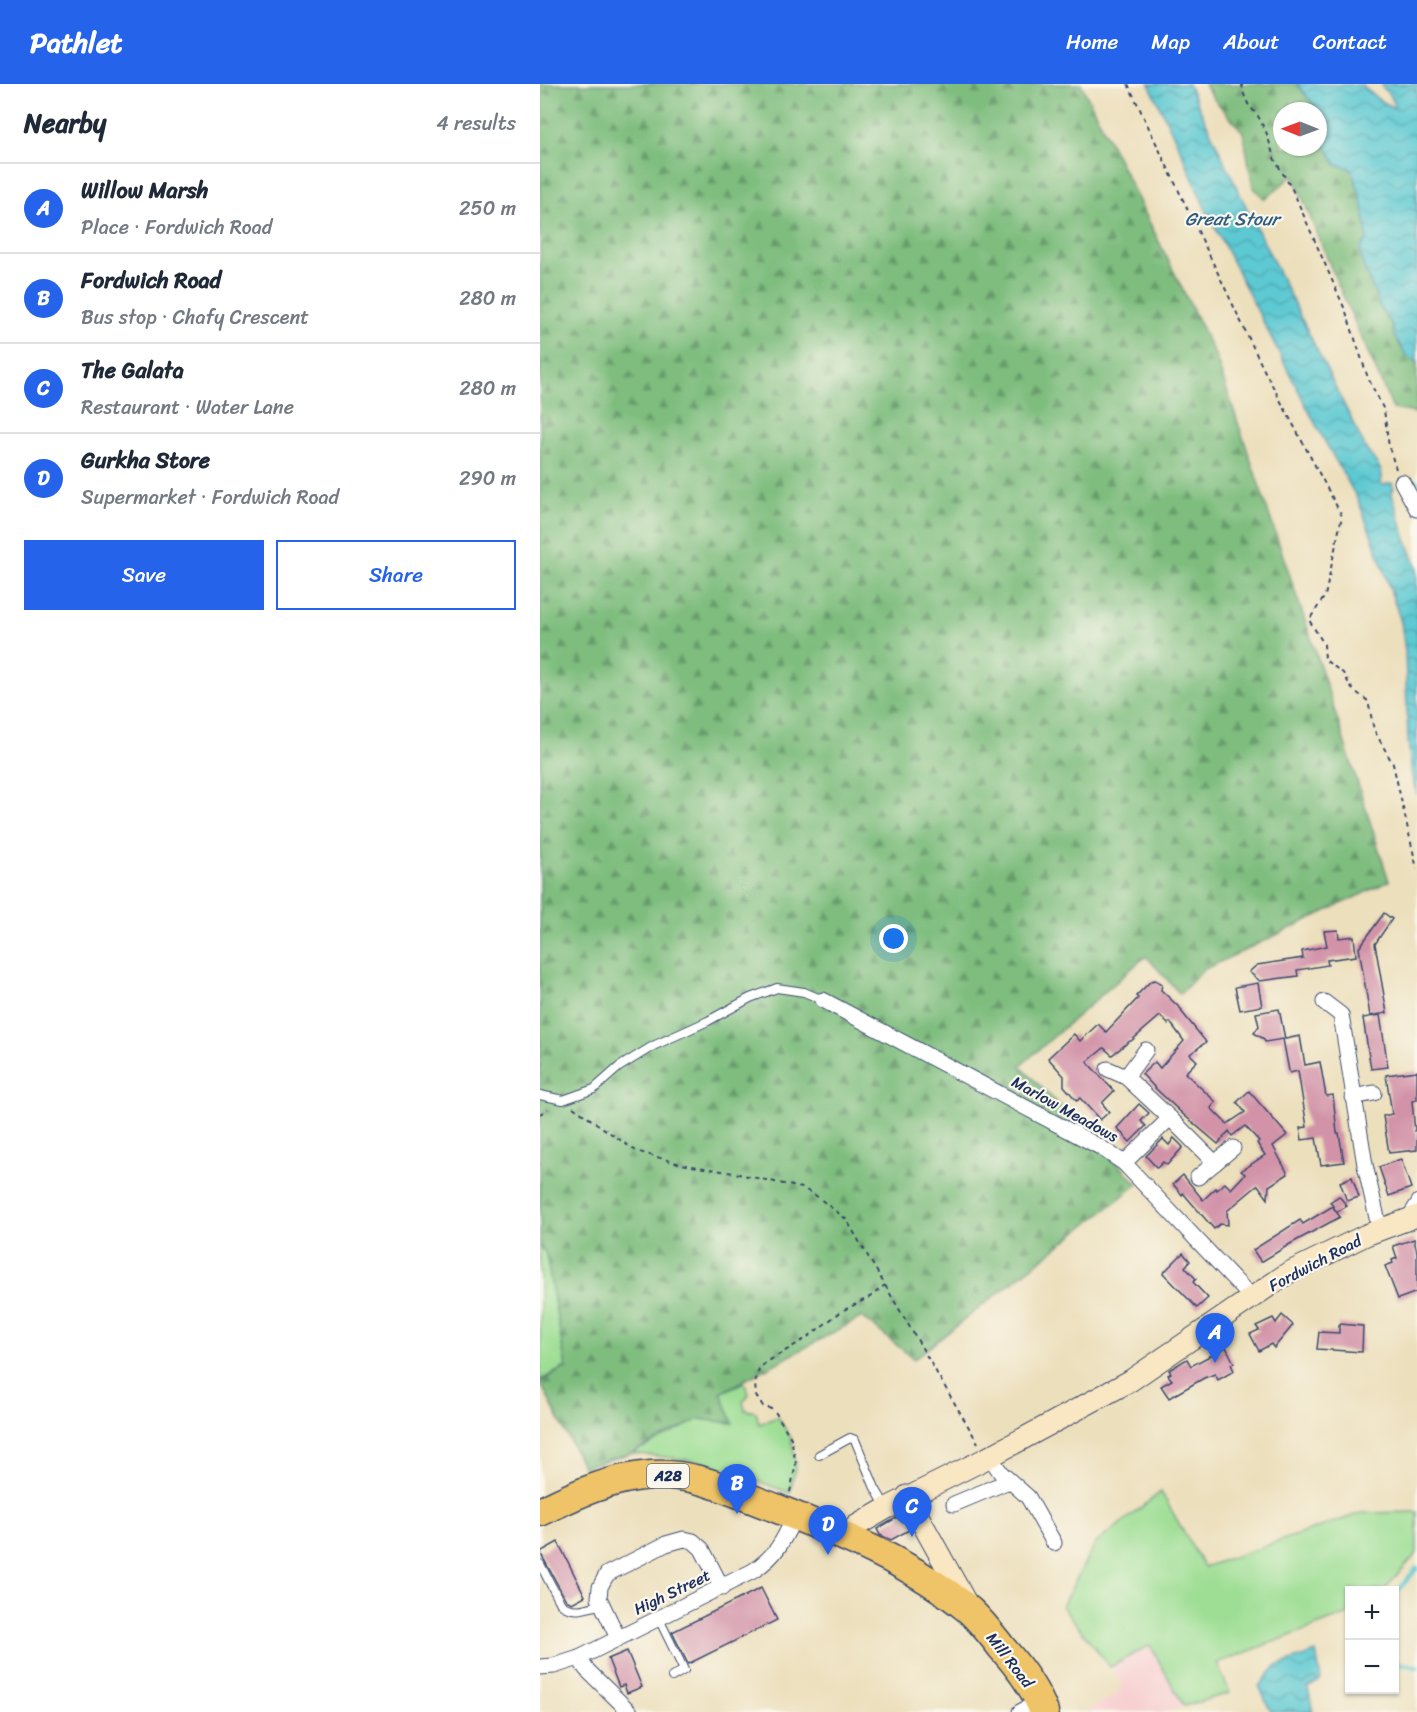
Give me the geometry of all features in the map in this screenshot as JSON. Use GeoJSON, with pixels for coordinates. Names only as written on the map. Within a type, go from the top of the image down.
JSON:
{"type":"FeatureCollection","features":[{"type":"Feature","properties":{"kind":"highway","name":"A28"},"geometry":{"type":"LineString","coordinates":[[540,1512],[582,1492],[616,1480],[652,1475],[685,1477],[712,1482],[784,1511],[886,1557],[939,1586],[971,1612]]}},
{"type":"Feature","properties":{"kind":"highway","name":"Mill Road"},"geometry":{"type":"LineString","coordinates":[[971,1612],[1010,1657],[1035,1708]]}},
{"type":"Feature","properties":{"kind":"street"},"geometry":{"type":"LineString","coordinates":[[1402,482],[1417,509]]}},
{"type":"Feature","properties":{"kind":"street","name":"Marlow Meadows"},"geometry":{"type":"LineString","coordinates":[[823,1000],[1100,1147],[1124,1163],[1252,1298]]}},
{"type":"Feature","properties":{"kind":"street"},"geometry":{"type":"LineString","coordinates":[[1324,1002],[1341,1015],[1365,1165],[1380,1231]]}},
{"type":"Feature","properties":{"kind":"street"},"geometry":{"type":"LineString","coordinates":[[1126,1077],[1146,1050]]}},
{"type":"Feature","properties":{"kind":"street"},"geometry":{"type":"LineString","coordinates":[[1108,1069],[1126,1077],[1215,1163]]}},
{"type":"Feature","properties":{"kind":"street"},"geometry":{"type":"LineString","coordinates":[[1353,1097],[1374,1093]]}},
{"type":"Feature","properties":{"kind":"street"},"geometry":{"type":"LineString","coordinates":[[1124,1163],[1170,1118]]}},
{"type":"Feature","properties":{"kind":"street"},"geometry":{"type":"LineString","coordinates":[[1198,1177],[1233,1148]]}},
{"type":"Feature","properties":{"kind":"street","name":"Fordwich Road"},"geometry":{"type":"LineString","coordinates":[[850,1540],[856,1526],[908,1496],[988,1457],[1130,1381],[1288,1274],[1366,1235],[1410,1219]]}},
{"type":"Feature","properties":{"kind":"street"},"geometry":{"type":"LineString","coordinates":[[988,1457],[1001,1473],[1028,1497],[1054,1543]]}},
{"type":"Feature","properties":{"kind":"street"},"geometry":{"type":"LineString","coordinates":[[954,1504],[1009,1481]]}},
{"type":"Feature","properties":{"kind":"street"},"geometry":{"type":"LineString","coordinates":[[908,1496],[971,1612]]}},
{"type":"Feature","properties":{"kind":"street","name":"High Street"},"geometry":{"type":"LineString","coordinates":[[540,1666],[554,1666],[579,1658],[722,1588],[769,1561],[784,1539],[784,1511]]}},
{"type":"Feature","properties":{"kind":"street"},"geometry":{"type":"LineString","coordinates":[[618,1638],[599,1598],[600,1587],[607,1574],[666,1544],[684,1539],[693,1541],[702,1549],[722,1588]]}},
{"type":"Feature","properties":{"kind":"street"},"geometry":{"type":"LineString","coordinates":[[579,1658],[586,1669],[630,1712]]}},
{"type":"Feature","properties":{"kind":"lane"},"geometry":{"type":"LineString","coordinates":[[540,1095],[563,1100],[594,1089],[619,1066],[653,1046],[708,1021],[750,998],[777,988],[804,992],[823,1000]]}},
{"type":"Feature","properties":{"kind":"lane"},"geometry":{"type":"LineString","coordinates":[[1410,1219],[1417,1200]]}},
{"type":"Feature","properties":{"kind":"lane"},"geometry":{"type":"LineString","coordinates":[[819,1455],[853,1438],[875,1488],[887,1508]]}},
{"type":"Feature","properties":{"kind":"lane"},"geometry":{"type":"LineString","coordinates":[[540,1564],[561,1604],[566,1608],[586,1609],[602,1604]]}},
{"type":"Feature","properties":{"kind":"lane"},"geometry":{"type":"LineString","coordinates":[[659,1619],[684,1670],[672,1677]]}},
{"type":"Feature","properties":{"kind":"path"},"geometry":{"type":"LineString","coordinates":[[1128,84],[1263,368],[1342,516],[1325,596],[1309,620],[1324,644],[1324,660],[1343,673],[1352,689],[1368,701],[1374,730],[1393,764],[1417,869]]}},
{"type":"Feature","properties":{"kind":"path"},"geometry":{"type":"LineString","coordinates":[[1242,84],[1248,104],[1258,116],[1267,134],[1274,158],[1293,191],[1346,312],[1368,378],[1384,410],[1389,447],[1402,482]]}},
{"type":"Feature","properties":{"kind":"path"},"geometry":{"type":"LineString","coordinates":[[563,1100],[636,1151],[681,1164],[802,1188],[846,1219],[988,1457]]}},
{"type":"Feature","properties":{"kind":"path"},"geometry":{"type":"LineString","coordinates":[[784,1511],[796,1464],[792,1438],[774,1410],[763,1406],[756,1396],[755,1383],[759,1369],[842,1311],[870,1297],[885,1285]]}},
{"type":"Feature","properties":{"kind":"shaded area"},"geometry":{"type":"Polygon","coordinates":[[[1150,1644],[1184,1706],[1165,1712],[1086,1712],[1117,1694],[1123,1684],[1110,1667],[1150,1644]]]}},
{"type":"Feature","properties":{"kind":"green space"},"geometry":{"type":"Polygon","coordinates":[[[540,84],[1081,84],[1215,355],[1316,653],[1389,881],[1203,970],[1180,994],[1146,956],[1020,1066],[1138,1184],[914,1359],[862,1317],[721,1393],[733,1423],[699,1419],[632,1453],[583,1467],[540,1382],[566,1367],[546,1254],[540,1245],[540,84]]]}},
{"type":"Feature","properties":{"kind":"green space"},"geometry":{"type":"Polygon","coordinates":[[[1204,84],[1297,84],[1312,102],[1273,102],[1273,156],[1327,156],[1327,148],[1336,165],[1350,168],[1356,179],[1365,214],[1367,239],[1364,269],[1380,307],[1392,324],[1394,335],[1406,355],[1417,363],[1417,413],[1393,409],[1293,175],[1265,199],[1253,187],[1243,132],[1204,84]]]}},
{"type":"Feature","properties":{"kind":"green space"},"geometry":{"type":"Polygon","coordinates":[[[540,1245],[546,1254],[566,1367],[540,1380],[540,1245]]]}},
{"type":"Feature","properties":{"kind":"green space"},"geometry":{"type":"Polygon","coordinates":[[[744,1382],[749,1394],[743,1402],[745,1410],[756,1412],[759,1424],[778,1417],[791,1438],[796,1464],[790,1493],[705,1462],[632,1453],[699,1419],[732,1423],[721,1393],[744,1382]]]}},
{"type":"Feature","properties":{"kind":"green space"},"geometry":{"type":"Polygon","coordinates":[[[1161,1492],[1204,1567],[1361,1513],[1417,1512],[1417,1553],[1388,1586],[1345,1586],[1345,1615],[1217,1663],[1230,1693],[1184,1706],[1150,1645],[1110,1667],[1062,1606],[1095,1544],[1161,1492]]]}},
{"type":"Feature","properties":{"kind":"water","name":"Great Stour"},"geometry":{"type":"Polygon","coordinates":[[[1149,84],[1188,84],[1366,449],[1382,474],[1381,483],[1383,485],[1392,483],[1394,489],[1391,491],[1417,568],[1417,795],[1412,777],[1408,739],[1405,651],[1401,622],[1376,547],[1358,500],[1319,431],[1205,208],[1149,84]]]}},
{"type":"Feature","properties":{"kind":"water"},"geometry":{"type":"Polygon","coordinates":[[[1297,84],[1362,85],[1379,100],[1395,108],[1392,98],[1382,84],[1417,84],[1417,363],[1406,355],[1394,335],[1392,324],[1380,307],[1364,269],[1360,249],[1367,239],[1362,202],[1350,168],[1336,165],[1327,148],[1327,102],[1312,102],[1297,84]]]}},
{"type":"Feature","properties":{"kind":"water"},"geometry":{"type":"Polygon","coordinates":[[[1316,1652],[1321,1680],[1308,1688],[1313,1712],[1271,1712],[1259,1686],[1276,1666],[1316,1652]]]}},
{"type":"Feature","properties":{"kind":"building"},"geometry":{"type":"Polygon","coordinates":[[[1384,913],[1392,919],[1375,944],[1387,1013],[1370,1016],[1359,948],[1384,913]]]}},
{"type":"Feature","properties":{"kind":"building"},"geometry":{"type":"Polygon","coordinates":[[[1338,930],[1339,938],[1354,936],[1356,956],[1327,960],[1328,965],[1297,970],[1298,976],[1260,981],[1249,972],[1257,965],[1303,958],[1302,951],[1327,946],[1324,931],[1338,930]]]}},
{"type":"Feature","properties":{"kind":"building"},"geometry":{"type":"Polygon","coordinates":[[[1155,980],[1162,984],[1161,990],[1182,1010],[1206,1042],[1190,1054],[1197,1061],[1185,1073],[1216,1102],[1211,1108],[1227,1124],[1245,1112],[1237,1102],[1249,1091],[1287,1135],[1273,1146],[1288,1174],[1269,1186],[1268,1199],[1258,1185],[1227,1211],[1228,1225],[1220,1224],[1214,1229],[1173,1184],[1183,1175],[1203,1200],[1225,1183],[1231,1189],[1245,1174],[1241,1171],[1265,1155],[1257,1143],[1259,1141],[1245,1126],[1232,1136],[1229,1131],[1218,1144],[1142,1074],[1155,1062],[1160,1068],[1184,1041],[1170,1022],[1168,1024],[1160,1016],[1112,1055],[1104,1048],[1087,1062],[1114,1091],[1102,1103],[1109,1112],[1100,1120],[1080,1098],[1077,1101],[1064,1086],[1064,1076],[1048,1058],[1074,1034],[1080,1041],[1098,1024],[1106,1032],[1138,998],[1136,996],[1151,981],[1155,980]]]}},
{"type":"Feature","properties":{"kind":"building"},"geometry":{"type":"Polygon","coordinates":[[[1258,983],[1262,1006],[1240,1010],[1235,987],[1258,983]]]}},
{"type":"Feature","properties":{"kind":"building"},"geometry":{"type":"Polygon","coordinates":[[[1279,1009],[1285,1039],[1300,1036],[1305,1065],[1320,1062],[1326,1096],[1333,1095],[1337,1133],[1339,1133],[1344,1162],[1321,1165],[1316,1138],[1302,1140],[1300,1128],[1307,1127],[1298,1071],[1290,1073],[1289,1071],[1283,1039],[1265,1042],[1254,1033],[1259,1026],[1256,1013],[1279,1009]]]}},
{"type":"Feature","properties":{"kind":"building"},"geometry":{"type":"Polygon","coordinates":[[[1380,1015],[1388,1067],[1371,1069],[1363,1018],[1380,1015]]]}},
{"type":"Feature","properties":{"kind":"building"},"geometry":{"type":"Polygon","coordinates":[[[1417,1071],[1417,1100],[1412,1101],[1415,1131],[1417,1131],[1417,1150],[1389,1153],[1383,1116],[1392,1114],[1386,1075],[1417,1071]]]}},
{"type":"Feature","properties":{"kind":"building"},"geometry":{"type":"Polygon","coordinates":[[[1139,1104],[1149,1113],[1141,1121],[1146,1126],[1130,1142],[1117,1128],[1139,1104]]]}},
{"type":"Feature","properties":{"kind":"building"},"geometry":{"type":"Polygon","coordinates":[[[1174,1138],[1183,1147],[1167,1165],[1163,1162],[1157,1168],[1146,1156],[1163,1139],[1169,1145],[1174,1138]]]}},
{"type":"Feature","properties":{"kind":"building"},"geometry":{"type":"Polygon","coordinates":[[[1401,1159],[1411,1188],[1389,1196],[1379,1167],[1401,1159]]]}},
{"type":"Feature","properties":{"kind":"building"},"geometry":{"type":"Polygon","coordinates":[[[1352,1177],[1359,1197],[1347,1201],[1340,1182],[1352,1177]]]}},
{"type":"Feature","properties":{"kind":"building"},"geometry":{"type":"Polygon","coordinates":[[[1339,1196],[1347,1206],[1337,1212],[1333,1207],[1340,1217],[1261,1262],[1253,1250],[1300,1220],[1303,1224],[1333,1206],[1330,1202],[1339,1196]]]}},
{"type":"Feature","properties":{"kind":"building"},"geometry":{"type":"Polygon","coordinates":[[[1414,1239],[1417,1252],[1417,1292],[1398,1299],[1385,1266],[1393,1263],[1392,1260],[1397,1258],[1393,1246],[1414,1239]]]}},
{"type":"Feature","properties":{"kind":"building"},"geometry":{"type":"Polygon","coordinates":[[[1183,1253],[1190,1261],[1185,1267],[1196,1279],[1193,1282],[1208,1298],[1197,1308],[1163,1273],[1183,1253]]]}},
{"type":"Feature","properties":{"kind":"building"},"geometry":{"type":"Polygon","coordinates":[[[1282,1315],[1293,1325],[1274,1348],[1271,1344],[1259,1351],[1250,1334],[1259,1330],[1256,1326],[1273,1318],[1276,1323],[1282,1315]]]}},
{"type":"Feature","properties":{"kind":"building"},"geometry":{"type":"Polygon","coordinates":[[[1339,1324],[1363,1326],[1362,1352],[1317,1349],[1319,1332],[1339,1333],[1339,1324]]]}},
{"type":"Feature","properties":{"kind":"building"},"geometry":{"type":"Polygon","coordinates":[[[1226,1347],[1234,1363],[1231,1364],[1234,1371],[1218,1380],[1215,1374],[1204,1378],[1169,1398],[1161,1386],[1172,1380],[1168,1375],[1171,1373],[1169,1370],[1187,1359],[1191,1366],[1226,1347]]]}},
{"type":"Feature","properties":{"kind":"building"},"geometry":{"type":"Polygon","coordinates":[[[903,1514],[911,1529],[891,1540],[880,1535],[877,1529],[903,1514]]]}},
{"type":"Feature","properties":{"kind":"building"},"geometry":{"type":"Polygon","coordinates":[[[558,1542],[585,1596],[572,1603],[566,1600],[540,1552],[558,1542]]]}},
{"type":"Feature","properties":{"kind":"building"},"geometry":{"type":"Polygon","coordinates":[[[761,1588],[777,1620],[688,1664],[672,1632],[761,1588]]]}},
{"type":"Feature","properties":{"kind":"building"},"geometry":{"type":"Polygon","coordinates":[[[627,1651],[642,1687],[627,1693],[624,1685],[619,1687],[608,1659],[627,1651]]]}},
{"type":"Feature","properties":{"kind":"waterway"},"geometry":{"type":"LineString","coordinates":[[1407,481],[1417,482]]}},
{"type":"Feature","properties":{"kind":"waterway","name":"Great Stour"},"geometry":{"type":"LineString","coordinates":[[1399,1589],[1417,1568]]}},
{"type":"Feature","properties":{"kind":"waterway","name":"Great Stour"},"geometry":{"type":"LineString","coordinates":[[1399,1663],[1417,1667]]}},
{"type":"Feature","properties":{"kind":"place","name":"Willow Marsh"},"geometry":{"type":"Point","coordinates":[1215,1363]}},
{"type":"Feature","properties":{"kind":"place","name":"Fordwich Road"},"geometry":{"type":"Point","coordinates":[737,1514]}},
{"type":"Feature","properties":{"kind":"place","name":"The Galata"},"geometry":{"type":"Point","coordinates":[912,1537]}},
{"type":"Feature","properties":{"kind":"place","name":"Gurkha Store"},"geometry":{"type":"Point","coordinates":[828,1555]}}]}
